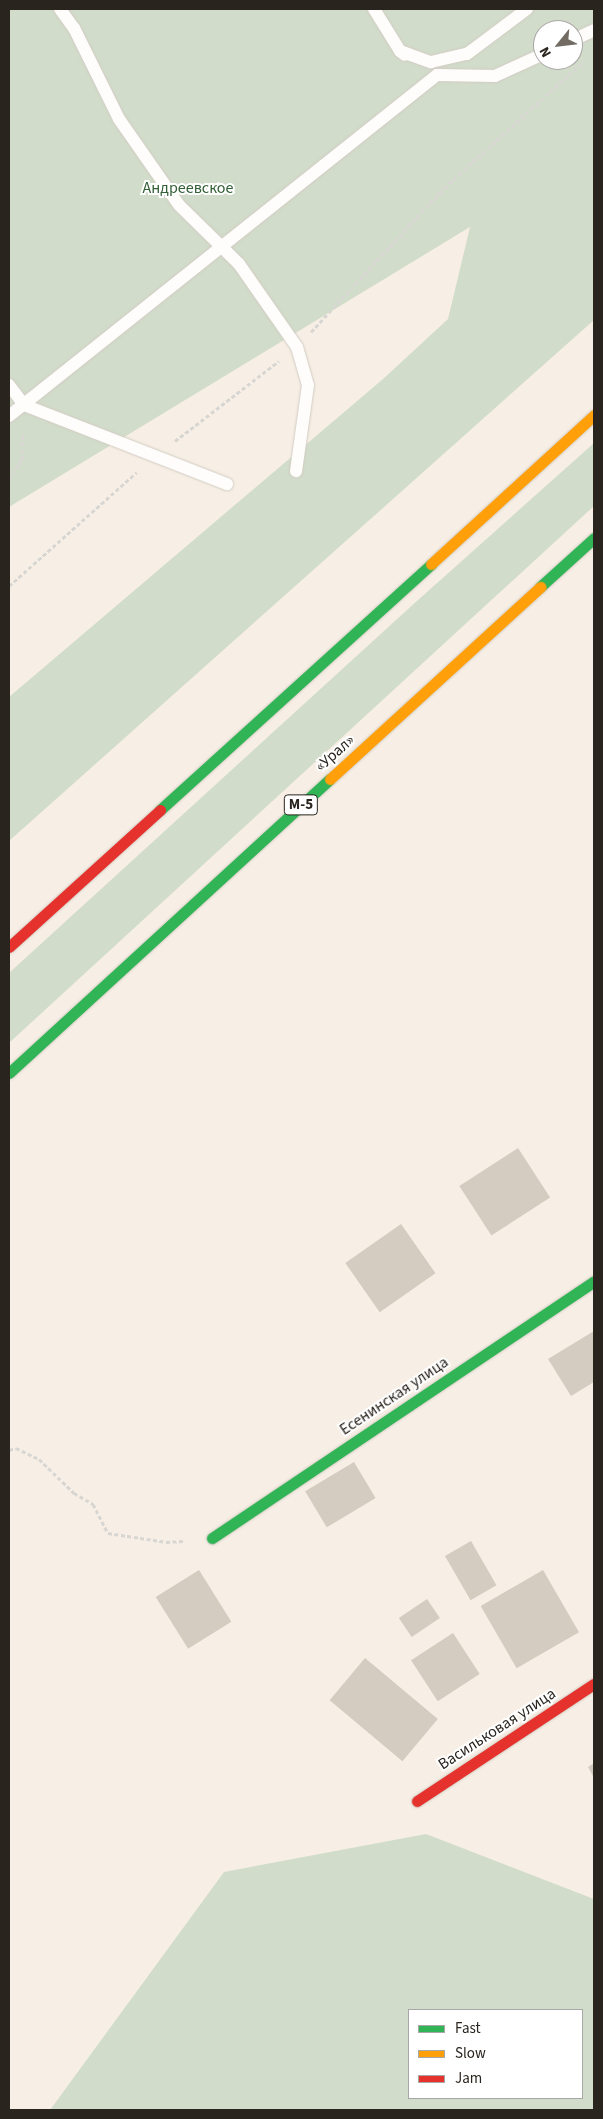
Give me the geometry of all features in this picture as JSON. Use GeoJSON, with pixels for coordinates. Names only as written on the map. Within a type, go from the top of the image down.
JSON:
{"type":"FeatureCollection","features":[{"type":"Feature","properties":{"kind":"main road"},"geometry":{"type":"LineString","coordinates":[[9,947],[594,414]]}},
{"type":"Feature","properties":{"kind":"main road","name":"«Урал»"},"geometry":{"type":"LineString","coordinates":[[9,1072],[594,538]]}},
{"type":"Feature","properties":{"kind":"main road","name":"Есенинская улица"},"geometry":{"type":"LineString","coordinates":[[212,1538],[594,1281]]}},
{"type":"Feature","properties":{"kind":"main road","name":"Васильковая улица"},"geometry":{"type":"LineString","coordinates":[[417,1801],[594,1684]]}},
{"type":"Feature","properties":{"kind":"lane"},"geometry":{"type":"LineString","coordinates":[[60,9],[74,28],[119,119],[178,205],[239,264],[297,347],[308,385],[296,471]]}},
{"type":"Feature","properties":{"kind":"lane"},"geometry":{"type":"LineString","coordinates":[[374,9],[400,51],[436,75],[495,76],[533,59]]}},
{"type":"Feature","properties":{"kind":"lane"},"geometry":{"type":"LineString","coordinates":[[400,51],[432,62],[467,54],[527,9]]}},
{"type":"Feature","properties":{"kind":"lane"},"geometry":{"type":"LineString","coordinates":[[9,416],[436,75]]}},
{"type":"Feature","properties":{"kind":"lane"},"geometry":{"type":"LineString","coordinates":[[9,385],[24,405],[157,455],[227,484]]}},
{"type":"Feature","properties":{"kind":"path"},"geometry":{"type":"LineString","coordinates":[[9,586],[157,455],[297,347],[444,188],[588,58]]}},
{"type":"Feature","properties":{"kind":"path"},"geometry":{"type":"LineString","coordinates":[[9,479],[22,458],[24,405]]}},
{"type":"Feature","properties":{"kind":"path"},"geometry":{"type":"LineString","coordinates":[[9,1450],[16,1448],[39,1459],[74,1493],[93,1504],[108,1533],[166,1542],[212,1538]]}},
{"type":"Feature","properties":{"kind":"green space","name":"Андреевское"},"geometry":{"type":"Polygon","coordinates":[[[9,9],[594,9],[594,320],[9,841],[9,697],[383,379],[448,319],[470,227],[9,507],[9,9]]]}},
{"type":"Feature","properties":{"kind":"green space"},"geometry":{"type":"Polygon","coordinates":[[[594,443],[594,506],[9,1043],[9,973],[418,600],[594,443]]]}},
{"type":"Feature","properties":{"kind":"green space"},"geometry":{"type":"Polygon","coordinates":[[[426,1834],[594,1899],[594,2110],[50,2110],[224,1872],[426,1834]]]}},
{"type":"Feature","properties":{"kind":"building"},"geometry":{"type":"Polygon","coordinates":[[[518,1148],[550,1197],[491,1236],[459,1186],[518,1148]]]}},
{"type":"Feature","properties":{"kind":"building"},"geometry":{"type":"Polygon","coordinates":[[[401,1224],[435,1273],[380,1312],[345,1263],[401,1224]]]}},
{"type":"Feature","properties":{"kind":"building"},"geometry":{"type":"Polygon","coordinates":[[[594,1331],[594,1382],[571,1396],[548,1359],[594,1331]]]}},
{"type":"Feature","properties":{"kind":"building"},"geometry":{"type":"Polygon","coordinates":[[[354,1462],[376,1498],[327,1527],[305,1491],[354,1462]]]}},
{"type":"Feature","properties":{"kind":"building"},"geometry":{"type":"Polygon","coordinates":[[[471,1541],[496,1585],[471,1600],[445,1556],[471,1541]]]}},
{"type":"Feature","properties":{"kind":"building"},"geometry":{"type":"Polygon","coordinates":[[[199,1570],[231,1622],[188,1649],[156,1597],[199,1570]]]}},
{"type":"Feature","properties":{"kind":"building"},"geometry":{"type":"Polygon","coordinates":[[[543,1570],[579,1632],[517,1668],[481,1606],[543,1570]]]}},
{"type":"Feature","properties":{"kind":"building"},"geometry":{"type":"Polygon","coordinates":[[[427,1599],[440,1618],[412,1637],[399,1618],[427,1599]]]}},
{"type":"Feature","properties":{"kind":"building"},"geometry":{"type":"Polygon","coordinates":[[[453,1633],[480,1674],[438,1701],[411,1660],[453,1633]]]}},
{"type":"Feature","properties":{"kind":"building"},"geometry":{"type":"Polygon","coordinates":[[[365,1658],[438,1719],[402,1761],[330,1700],[365,1658]]]}},
{"type":"Feature","properties":{"kind":"building"},"geometry":{"type":"Polygon","coordinates":[[[594,1763],[594,1778],[588,1767],[594,1763]]]}},
{"type":"Feature","properties":{"kind":"traffic: fast"},"geometry":{"type":"LineString","coordinates":[[540,587],[594,538]]}},
{"type":"Feature","properties":{"kind":"traffic: fast"},"geometry":{"type":"LineString","coordinates":[[160,810],[431,564]]}},
{"type":"Feature","properties":{"kind":"traffic: fast"},"geometry":{"type":"LineString","coordinates":[[9,1073],[330,779]]}},
{"type":"Feature","properties":{"kind":"traffic: fast"},"geometry":{"type":"LineString","coordinates":[[212,1538],[594,1281]]}},
{"type":"Feature","properties":{"kind":"traffic: slow"},"geometry":{"type":"LineString","coordinates":[[431,564],[594,415]]}},
{"type":"Feature","properties":{"kind":"traffic: slow"},"geometry":{"type":"LineString","coordinates":[[330,779],[540,587]]}},
{"type":"Feature","properties":{"kind":"traffic: jam"},"geometry":{"type":"LineString","coordinates":[[9,947],[160,810]]}},
{"type":"Feature","properties":{"kind":"traffic: jam"},"geometry":{"type":"LineString","coordinates":[[417,1801],[594,1684]]}}]}
